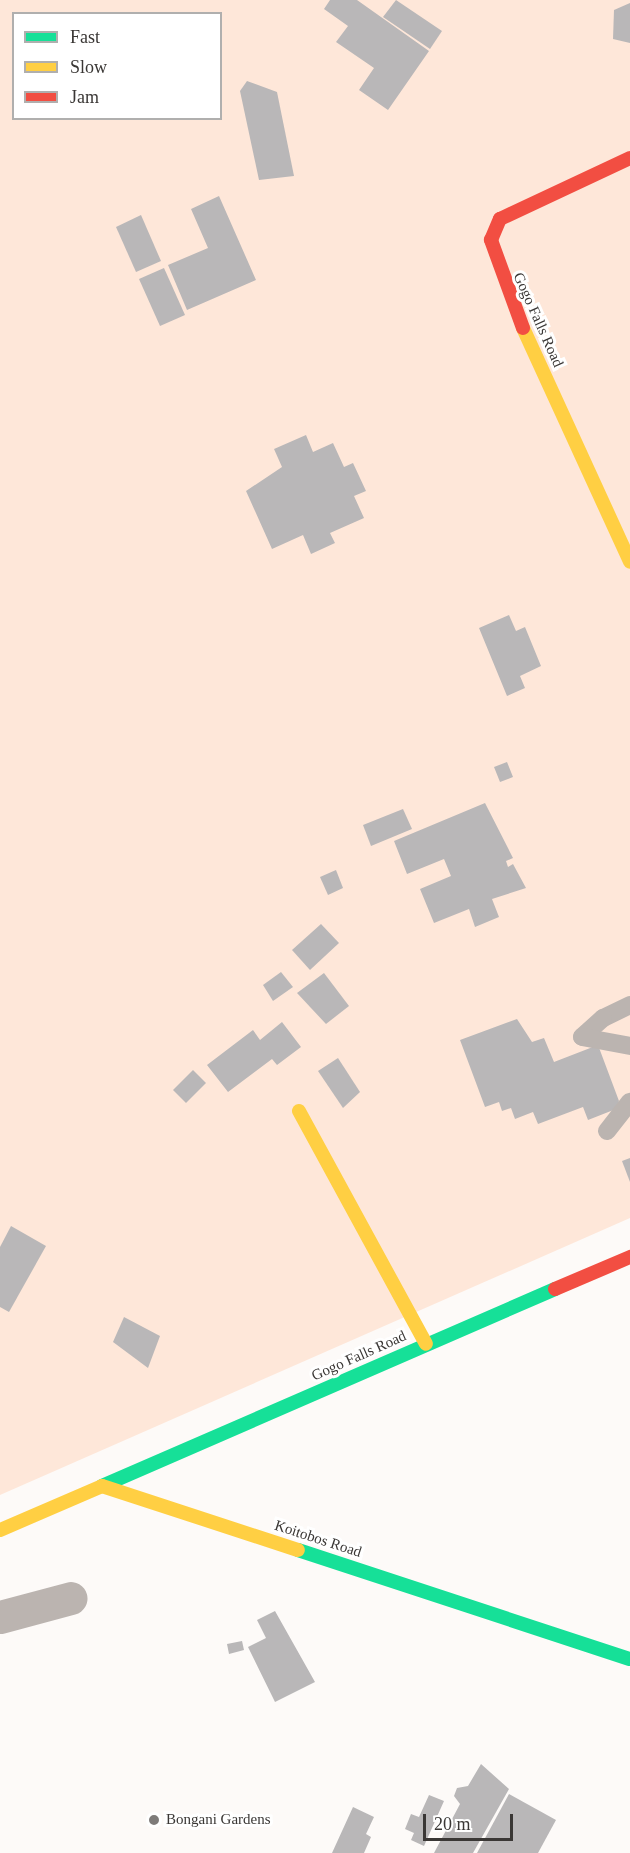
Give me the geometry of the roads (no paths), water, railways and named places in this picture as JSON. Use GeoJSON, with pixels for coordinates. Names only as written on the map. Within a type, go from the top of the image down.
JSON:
{"type":"FeatureCollection","features":[{"type":"Feature","properties":{"kind":"street","name":"Gogo Falls Road"},"geometry":{"type":"LineString","coordinates":[[630,158],[500,219],[491,240],[517,315],[630,562]]}},
{"type":"Feature","properties":{"kind":"street"},"geometry":{"type":"LineString","coordinates":[[299,1111],[426,1344]]}},
{"type":"Feature","properties":{"kind":"street","name":"Gogo Falls Road"},"geometry":{"type":"LineString","coordinates":[[102,1486],[630,1257]]}},
{"type":"Feature","properties":{"kind":"street"},"geometry":{"type":"LineString","coordinates":[[0,1530],[102,1486]]}},
{"type":"Feature","properties":{"kind":"street","name":"Koitobos Road"},"geometry":{"type":"LineString","coordinates":[[102,1486],[630,1659]]}},
{"type":"Feature","properties":{"kind":"street"},"geometry":{"type":"LineString","coordinates":[[0,1617],[71,1598]]}},
{"type":"Feature","properties":{"kind":"lane"},"geometry":{"type":"LineString","coordinates":[[630,1005],[603,1018],[582,1038],[630,1046]]}},
{"type":"Feature","properties":{"kind":"lane"},"geometry":{"type":"LineString","coordinates":[[607,1131],[630,1102]]}},
{"type":"Feature","properties":{"kind":"place","name":"Bongani Gardens"},"geometry":{"type":"Point","coordinates":[154,1820]}}]}
